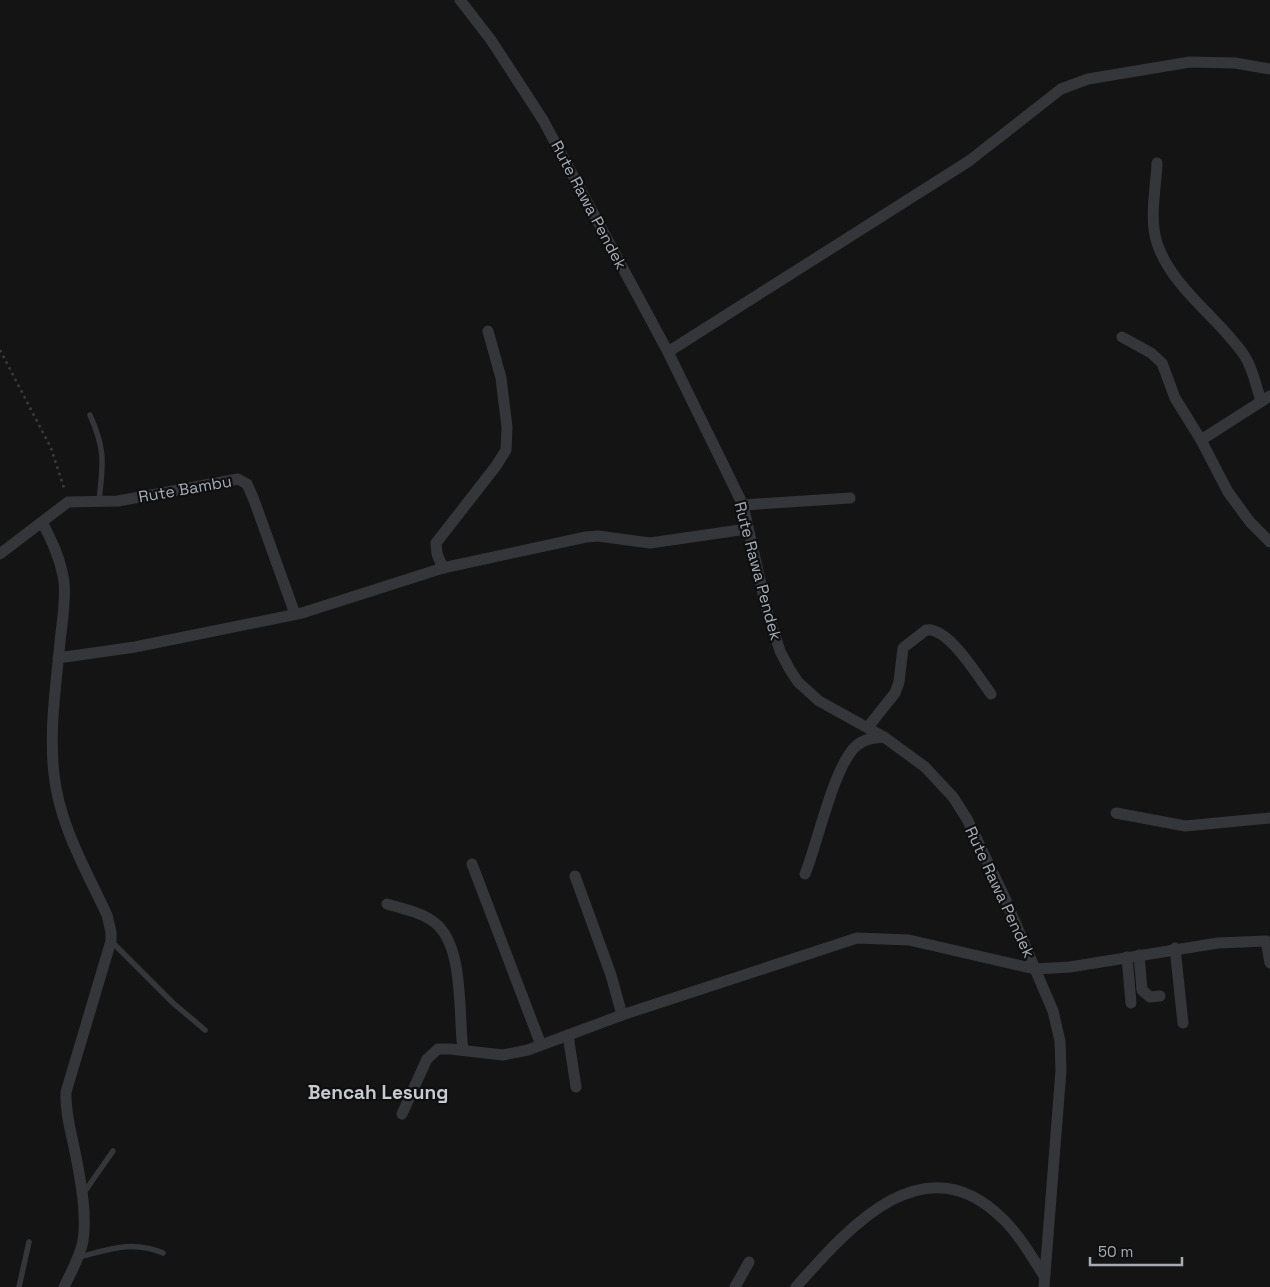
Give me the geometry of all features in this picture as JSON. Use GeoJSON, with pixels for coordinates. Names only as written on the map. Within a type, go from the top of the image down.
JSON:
{"type":"FeatureCollection","features":[{"type":"Feature","properties":{"kind":"street","name":"Rute Rawa Pendek"},"geometry":{"type":"LineString","coordinates":[[460,0],[491,40],[543,120],[668,352],[742,505],[768,611],[780,651],[790,670],[798,682],[819,701],[868,727],[925,767],[953,797],[977,839],[1053,1010],[1061,1056],[1044,1281]]}},
{"type":"Feature","properties":{"kind":"street"},"geometry":{"type":"LineString","coordinates":[[668,352],[969,161],[1061,89],[1088,79],[1190,62],[1235,63],[1270,69]]}},
{"type":"Feature","properties":{"kind":"street"},"geometry":{"type":"LineString","coordinates":[[1157,163],[1154,227],[1162,256],[1180,281],[1226,331],[1245,357],[1266,399],[1201,440]]}},
{"type":"Feature","properties":{"kind":"street"},"geometry":{"type":"LineString","coordinates":[[443,568],[436,554],[436,543],[496,466],[507,446],[507,427],[501,378],[488,331]]}},
{"type":"Feature","properties":{"kind":"street"},"geometry":{"type":"LineString","coordinates":[[1122,337],[1151,353],[1162,363],[1175,398],[1201,440],[1219,477],[1240,510],[1270,542]]}},
{"type":"Feature","properties":{"kind":"street","name":"Rute Bambu"},"geometry":{"type":"LineString","coordinates":[[68,502],[118,501],[238,479],[244,481],[252,494],[298,614]]}},
{"type":"Feature","properties":{"kind":"street"},"geometry":{"type":"LineString","coordinates":[[742,505],[850,498]]}},
{"type":"Feature","properties":{"kind":"street"},"geometry":{"type":"LineString","coordinates":[[0,554],[68,502]]}},
{"type":"Feature","properties":{"kind":"street"},"geometry":{"type":"LineString","coordinates":[[42,522],[58,554],[64,581],[53,702],[52,739],[56,791],[65,823],[107,915],[112,932],[111,941],[66,1092],[66,1110],[77,1158],[83,1240],[79,1257],[64,1287]]}},
{"type":"Feature","properties":{"kind":"street"},"geometry":{"type":"LineString","coordinates":[[58,658],[135,647],[298,614],[443,568],[586,537],[598,536],[650,543],[747,529]]}},
{"type":"Feature","properties":{"kind":"street"},"geometry":{"type":"LineString","coordinates":[[868,727],[895,693],[899,682],[903,648],[926,630],[937,632],[948,638],[991,694]]}},
{"type":"Feature","properties":{"kind":"street"},"geometry":{"type":"LineString","coordinates":[[805,874],[833,789],[850,754],[861,742],[884,737]]}},
{"type":"Feature","properties":{"kind":"street"},"geometry":{"type":"LineString","coordinates":[[1116,813],[1185,826],[1270,818]]}},
{"type":"Feature","properties":{"kind":"street"},"geometry":{"type":"LineString","coordinates":[[472,864],[541,1045]]}},
{"type":"Feature","properties":{"kind":"street"},"geometry":{"type":"LineString","coordinates":[[574,876],[610,975],[622,1015]]}},
{"type":"Feature","properties":{"kind":"street"},"geometry":{"type":"LineString","coordinates":[[387,904],[424,916],[443,931],[454,957],[463,1050]]}},
{"type":"Feature","properties":{"kind":"street"},"geometry":{"type":"LineString","coordinates":[[402,1114],[431,1055],[441,1049],[503,1055],[541,1045],[622,1015],[857,938],[909,940],[1035,969],[1070,967],[1175,948],[1268,940],[1270,963]]}},
{"type":"Feature","properties":{"kind":"street"},"geometry":{"type":"LineString","coordinates":[[1175,948],[1183,1023]]}},
{"type":"Feature","properties":{"kind":"street"},"geometry":{"type":"LineString","coordinates":[[1133,956],[1142,990],[1150,997],[1160,996]]}},
{"type":"Feature","properties":{"kind":"street"},"geometry":{"type":"LineString","coordinates":[[1131,1003],[1133,956]]}},
{"type":"Feature","properties":{"kind":"street"},"geometry":{"type":"LineString","coordinates":[[568,1036],[576,1087]]}},
{"type":"Feature","properties":{"kind":"street"},"geometry":{"type":"LineString","coordinates":[[796,1287],[843,1236],[876,1210],[917,1190],[932,1186],[951,1188],[990,1207],[1016,1233],[1044,1281]]}},
{"type":"Feature","properties":{"kind":"street"},"geometry":{"type":"LineString","coordinates":[[736,1287],[749,1262]]}},
{"type":"Feature","properties":{"kind":"lane"},"geometry":{"type":"LineString","coordinates":[[90,415],[101,440],[102,448],[103,466],[99,501]]}},
{"type":"Feature","properties":{"kind":"lane"},"geometry":{"type":"LineString","coordinates":[[111,941],[174,1004],[205,1030]]}},
{"type":"Feature","properties":{"kind":"lane"},"geometry":{"type":"LineString","coordinates":[[81,1196],[113,1151]]}},
{"type":"Feature","properties":{"kind":"lane"},"geometry":{"type":"LineString","coordinates":[[19,1287],[29,1242]]}},
{"type":"Feature","properties":{"kind":"lane"},"geometry":{"type":"LineString","coordinates":[[79,1257],[126,1245],[150,1248],[163,1254]]}},
{"type":"Feature","properties":{"kind":"path"},"geometry":{"type":"LineString","coordinates":[[0,350],[51,448],[68,502]]}},
{"type":"Feature","properties":{"kind":"district","name":"Bencah Lesung"},"geometry":{"type":"Point","coordinates":[378,1092]}}]}
